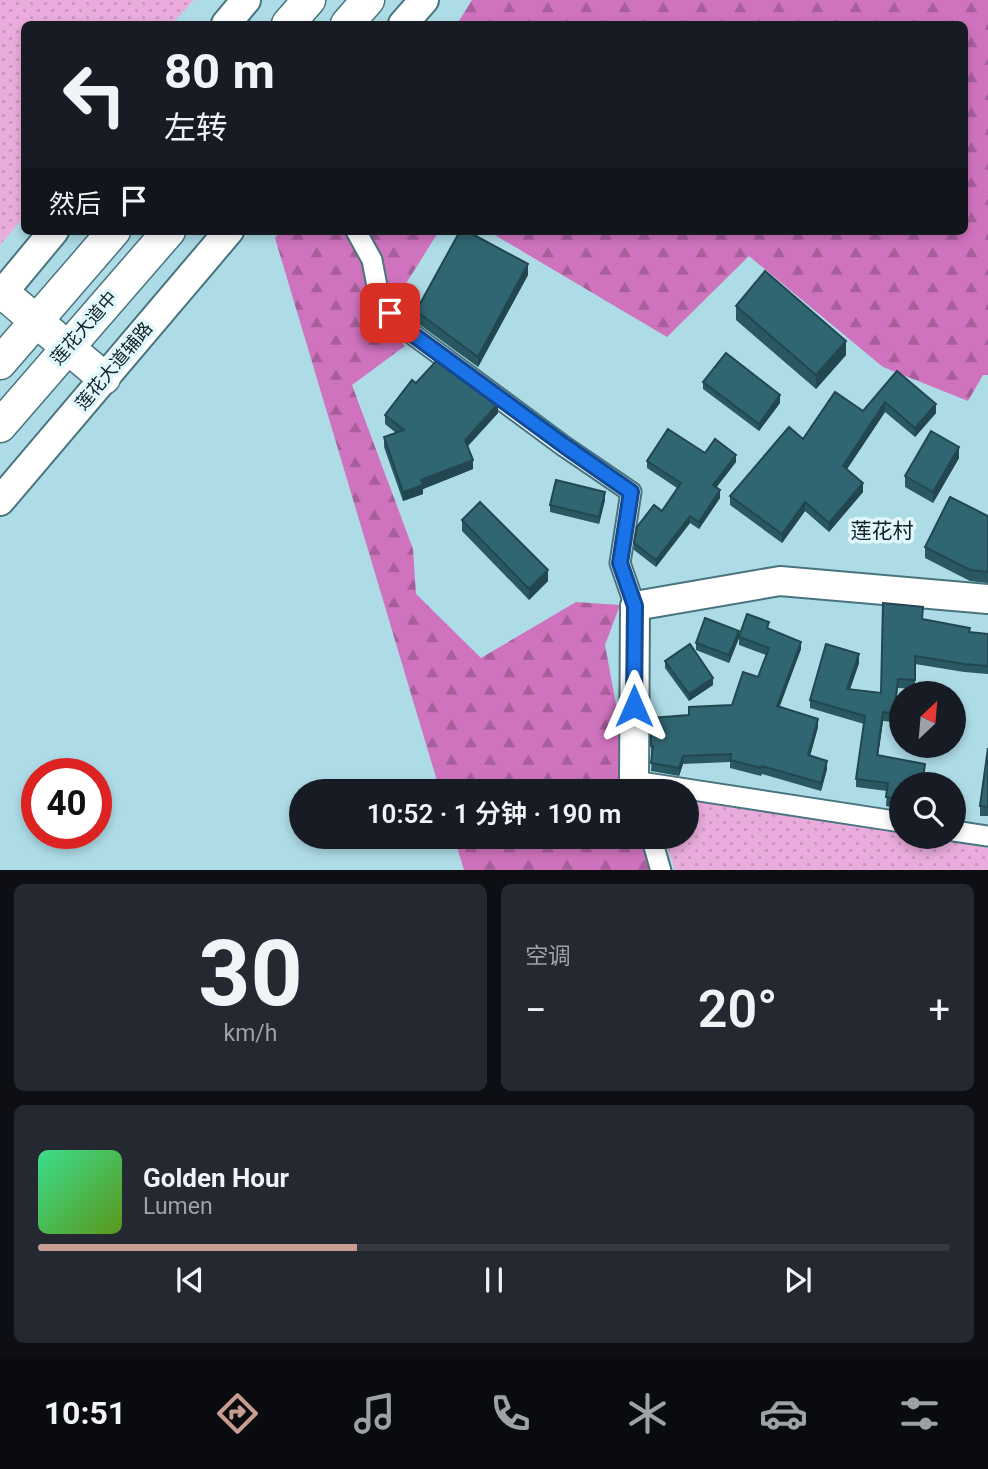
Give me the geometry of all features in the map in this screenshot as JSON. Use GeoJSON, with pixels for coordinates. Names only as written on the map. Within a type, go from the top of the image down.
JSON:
{"type":"FeatureCollection","features":[{"type":"Feature","properties":{"kind":"main road"},"geometry":{"type":"LineString","coordinates":[[277,21],[290,0]]}},
{"type":"Feature","properties":{"kind":"main road"},"geometry":{"type":"LineString","coordinates":[[291,21],[309,0]]}},
{"type":"Feature","properties":{"kind":"main road"},"geometry":{"type":"LineString","coordinates":[[350,21],[368,0]]}},
{"type":"Feature","properties":{"kind":"main road"},"geometry":{"type":"LineString","coordinates":[[0,363],[111,235]]}},
{"type":"Feature","properties":{"kind":"main road","name":"莲花大道中"},"geometry":{"type":"LineString","coordinates":[[0,426],[165,235]]}},
{"type":"Feature","properties":{"kind":"main road"},"geometry":{"type":"LineString","coordinates":[[1,295],[104,378]]}},
{"type":"Feature","properties":{"kind":"street"},"geometry":{"type":"LineString","coordinates":[[228,21],[246,0]]}},
{"type":"Feature","properties":{"kind":"street"},"geometry":{"type":"LineString","coordinates":[[406,21],[424,0]]}},
{"type":"Feature","properties":{"kind":"street"},"geometry":{"type":"LineString","coordinates":[[1,295],[51,235]]}},
{"type":"Feature","properties":{"kind":"street","name":"莲花大道辅路"},"geometry":{"type":"LineString","coordinates":[[0,501],[226,235]]}},
{"type":"Feature","properties":{"kind":"street"},"geometry":{"type":"LineString","coordinates":[[358,235],[372,260],[380,302],[400,325],[631,492],[620,563],[635,606],[636,779]]}},
{"type":"Feature","properties":{"kind":"street"},"geometry":{"type":"LineString","coordinates":[[635,606],[780,581],[988,599]]}},
{"type":"Feature","properties":{"kind":"street"},"geometry":{"type":"LineString","coordinates":[[699,795],[889,820]]}},
{"type":"Feature","properties":{"kind":"street"},"geometry":{"type":"LineString","coordinates":[[966,833],[988,836]]}},
{"type":"Feature","properties":{"kind":"street"},"geometry":{"type":"LineString","coordinates":[[655,849],[661,870]]}},
{"type":"Feature","properties":{"kind":"shaded area"},"geometry":{"type":"Polygon","coordinates":[[[0,0],[194,0],[175,21],[21,21],[21,220],[0,245],[0,0]]]}},
{"type":"Feature","properties":{"kind":"shaded area"},"geometry":{"type":"Polygon","coordinates":[[[699,798],[889,831],[889,849],[966,849],[966,844],[988,848],[988,870],[675,870],[668,849],[699,849],[699,798]]]}},
{"type":"Feature","properties":{"kind":"green space"},"geometry":{"type":"Polygon","coordinates":[[[472,0],[988,0],[988,375],[983,375],[968,401],[883,367],[749,256],[667,337],[495,235],[968,235],[968,21],[459,21],[472,0]]]}},
{"type":"Feature","properties":{"kind":"green space"},"geometry":{"type":"Polygon","coordinates":[[[277,235],[436,235],[383,320],[405,346],[352,385],[413,549],[416,594],[481,658],[576,602],[620,605],[605,645],[630,779],[436,779],[275,238],[277,235]]]}},
{"type":"Feature","properties":{"kind":"green space"},"geometry":{"type":"Polygon","coordinates":[[[458,849],[649,849],[655,870],[464,870],[458,849]]]}},
{"type":"Feature","properties":{"kind":"building"},"geometry":{"type":"Polygon","coordinates":[[[458,235],[474,235],[528,264],[478,357],[416,311],[458,235]]]}},
{"type":"Feature","properties":{"kind":"building"},"geometry":{"type":"Polygon","coordinates":[[[765,271],[846,341],[816,375],[736,306],[765,271]]]}},
{"type":"Feature","properties":{"kind":"building"},"geometry":{"type":"Polygon","coordinates":[[[726,353],[780,395],[759,424],[703,382],[726,353]]]}},
{"type":"Feature","properties":{"kind":"building"},"geometry":{"type":"Polygon","coordinates":[[[438,359],[498,404],[465,440],[473,460],[421,480],[423,485],[403,492],[384,437],[404,430],[385,415],[412,380],[416,383],[438,359]]]}},
{"type":"Feature","properties":{"kind":"building"},"geometry":{"type":"Polygon","coordinates":[[[897,371],[936,404],[915,428],[885,402],[843,466],[863,483],[829,523],[805,502],[782,534],[730,496],[789,427],[803,439],[835,392],[863,411],[897,371]]]}},
{"type":"Feature","properties":{"kind":"building"},"geometry":{"type":"Polygon","coordinates":[[[668,429],[705,453],[715,439],[736,455],[713,485],[720,490],[699,522],[690,516],[656,560],[634,543],[637,527],[654,505],[662,511],[681,483],[647,461],[668,429]]]}},
{"type":"Feature","properties":{"kind":"building"},"geometry":{"type":"Polygon","coordinates":[[[931,431],[959,447],[933,492],[905,476],[931,431]]]}},
{"type":"Feature","properties":{"kind":"building"},"geometry":{"type":"Polygon","coordinates":[[[556,480],[605,492],[599,517],[550,505],[556,480]]]}},
{"type":"Feature","properties":{"kind":"building"},"geometry":{"type":"Polygon","coordinates":[[[950,497],[988,516],[988,572],[970,570],[925,547],[950,497]]]}},
{"type":"Feature","properties":{"kind":"building"},"geometry":{"type":"Polygon","coordinates":[[[480,502],[548,570],[529,589],[462,520],[480,502]]]}},
{"type":"Feature","properties":{"kind":"building"},"geometry":{"type":"Polygon","coordinates":[[[883,603],[923,607],[922,619],[970,628],[969,632],[988,634],[988,666],[915,656],[915,680],[889,681],[889,713],[883,712],[877,755],[925,764],[924,772],[889,772],[889,798],[886,797],[888,783],[856,779],[865,716],[810,700],[826,644],[859,654],[847,689],[881,693],[883,603]]]}},
{"type":"Feature","properties":{"kind":"building"},"geometry":{"type":"Polygon","coordinates":[[[747,614],[769,622],[767,628],[801,642],[777,706],[818,719],[808,755],[827,761],[821,783],[730,760],[731,754],[683,756],[679,768],[651,763],[651,718],[689,715],[689,707],[732,705],[743,672],[758,677],[769,648],[739,637],[747,614]]]}},
{"type":"Feature","properties":{"kind":"building"},"geometry":{"type":"Polygon","coordinates":[[[705,618],[739,631],[729,655],[696,643],[705,618]]]}},
{"type":"Feature","properties":{"kind":"building"},"geometry":{"type":"Polygon","coordinates":[[[690,644],[713,678],[689,694],[665,661],[690,644]]]}},
{"type":"Feature","properties":{"kind":"building"},"geometry":{"type":"Polygon","coordinates":[[[988,748],[988,807],[980,806],[988,748]]]}},
{"type":"Feature","properties":{"kind":"district","name":"莲花村"},"geometry":{"type":"Point","coordinates":[882,531]}},
{"type":"Feature","properties":{"kind":"route"},"geometry":{"type":"LineString","coordinates":[[390,313],[400,325],[631,492],[620,563],[635,606],[634,706]]}}]}
